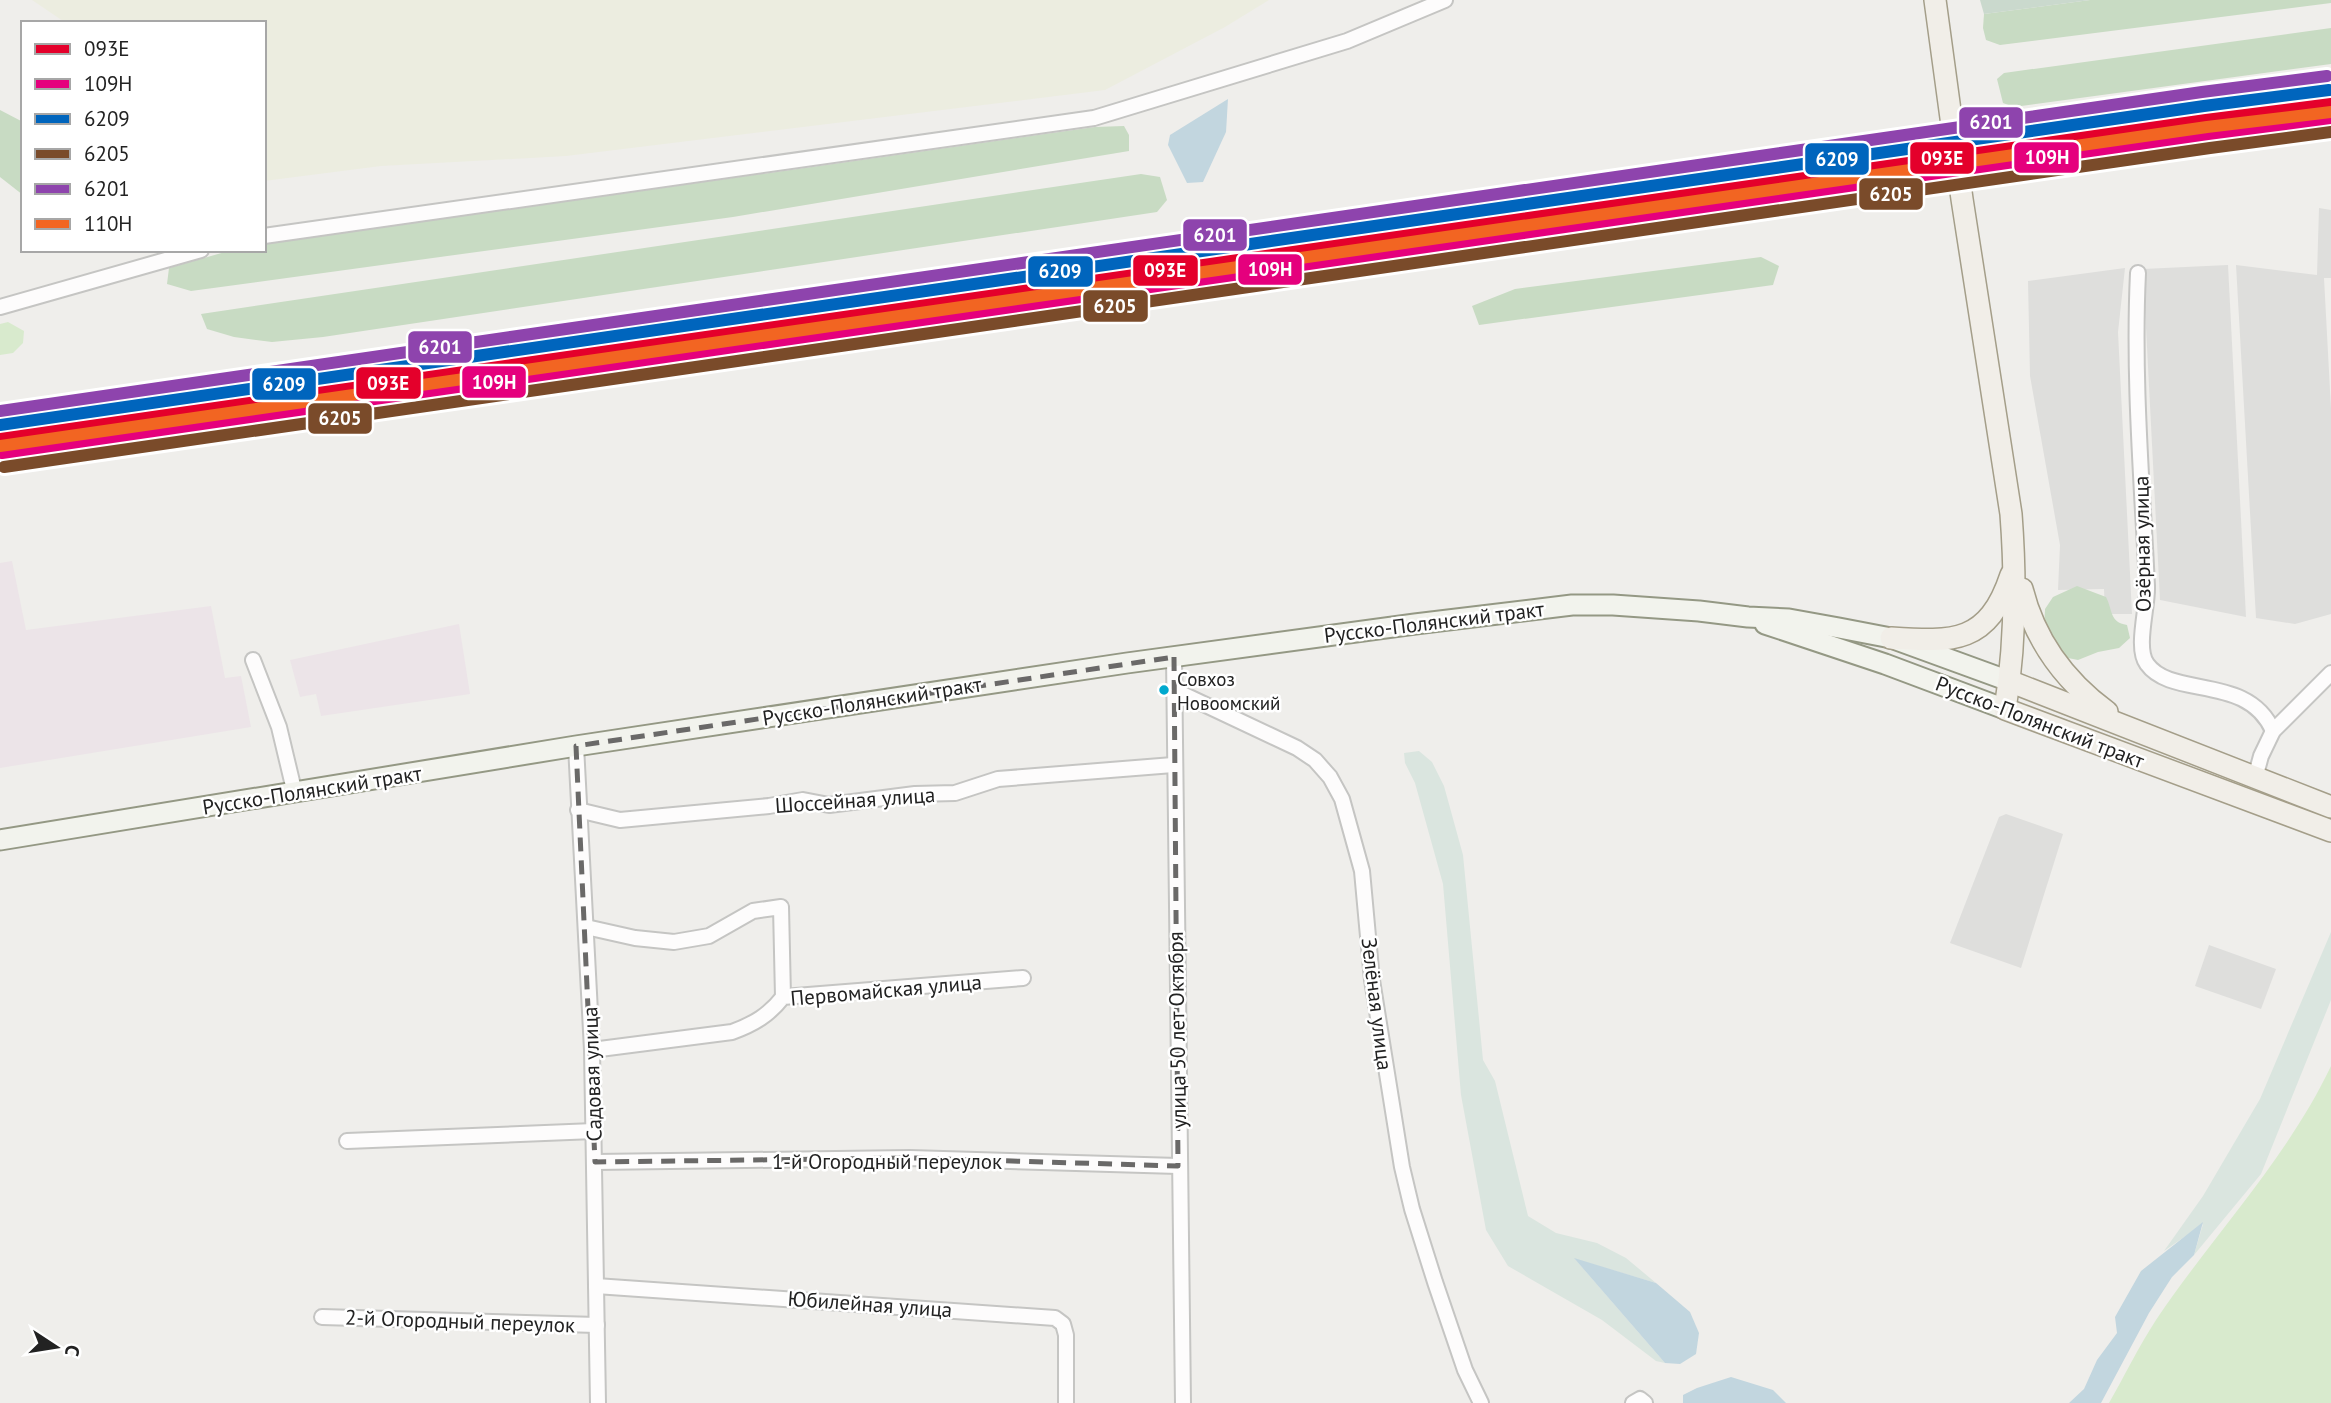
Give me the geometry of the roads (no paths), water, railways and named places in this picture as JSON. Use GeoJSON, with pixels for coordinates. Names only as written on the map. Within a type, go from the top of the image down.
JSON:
{"type":"FeatureCollection","features":[{"type":"Feature","properties":{"kind":"main road"},"geometry":{"type":"LineString","coordinates":[[1935,0],[1962,199],[2011,514],[2015,613],[2004,709]]}},
{"type":"Feature","properties":{"kind":"main road"},"geometry":{"type":"LineString","coordinates":[[1891,638],[1937,640],[1958,638],[1974,631],[1991,616],[2002,600],[2015,564]]}},
{"type":"Feature","properties":{"kind":"main road"},"geometry":{"type":"LineString","coordinates":[[2015,564],[2026,608],[2043,644],[2056,663],[2088,698],[2150,738]]}},
{"type":"Feature","properties":{"kind":"main road","name":"Русско-Полянский тракт"},"geometry":{"type":"LineString","coordinates":[[0,840],[295,794],[576,746],[1174,657],[1572,605],[1644,606],[1789,619],[1891,638],[2009,681],[2331,807]]}},
{"type":"Feature","properties":{"kind":"main road","name":"Русско-Полянский тракт"},"geometry":{"type":"LineString","coordinates":[[1748,617],[1785,632],[1885,664],[2331,831]]}},
{"type":"Feature","properties":{"kind":"street"},"geometry":{"type":"LineString","coordinates":[[266,236],[1094,118],[1347,41],[1445,0]]}},
{"type":"Feature","properties":{"kind":"street"},"geometry":{"type":"LineString","coordinates":[[0,307],[194,252]]}},
{"type":"Feature","properties":{"kind":"street","name":"Озёрная улица"},"geometry":{"type":"LineString","coordinates":[[2138,273],[2135,343],[2147,593],[2142,646],[2145,662],[2155,673],[2169,680],[2213,688],[2253,705],[2262,712],[2273,731]]}},
{"type":"Feature","properties":{"kind":"street","name":"улица 50 лет Октября"},"geometry":{"type":"LineString","coordinates":[[1174,657],[1178,1166],[1183,1403]]}},
{"type":"Feature","properties":{"kind":"street"},"geometry":{"type":"LineString","coordinates":[[253,660],[279,727],[295,794]]}},
{"type":"Feature","properties":{"kind":"street"},"geometry":{"type":"LineString","coordinates":[[2255,778],[2261,756],[2273,731],[2331,673]]}},
{"type":"Feature","properties":{"kind":"street","name":"Зелёная улица"},"geometry":{"type":"LineString","coordinates":[[1174,690],[1297,748],[1315,760],[1330,777],[1342,799],[1362,871],[1372,980],[1402,1167],[1435,1282],[1465,1370],[1481,1403]]}},
{"type":"Feature","properties":{"kind":"street","name":"Садовая улица"},"geometry":{"type":"LineString","coordinates":[[576,746],[592,1050],[598,1403]]}},
{"type":"Feature","properties":{"kind":"street","name":"Шоссейная улица"},"geometry":{"type":"LineString","coordinates":[[578,810],[620,820],[769,806],[803,800],[829,805],[915,794],[955,793],[998,779],[1174,765]]}},
{"type":"Feature","properties":{"kind":"street"},"geometry":{"type":"LineString","coordinates":[[586,927],[635,938],[674,942],[709,936],[752,911],[781,907],[783,997]]}},
{"type":"Feature","properties":{"kind":"street","name":"Первомайская улица"},"geometry":{"type":"LineString","coordinates":[[592,1050],[732,1032],[754,1024],[783,997],[1023,978]]}},
{"type":"Feature","properties":{"kind":"street"},"geometry":{"type":"LineString","coordinates":[[347,1140],[594,1130]]}},
{"type":"Feature","properties":{"kind":"street","name":"1-й Огородный переулок"},"geometry":{"type":"LineString","coordinates":[[595,1162],[910,1158],[1178,1166]]}},
{"type":"Feature","properties":{"kind":"street","name":"Юбилейная улица"},"geometry":{"type":"LineString","coordinates":[[596,1286],[1055,1318],[1063,1324],[1066,1335],[1066,1403]]}},
{"type":"Feature","properties":{"kind":"street","name":"2-й Огородный переулок"},"geometry":{"type":"LineString","coordinates":[[323,1317],[597,1325]]}},
{"type":"Feature","properties":{"kind":"street"},"geometry":{"type":"LineString","coordinates":[[1633,1403],[1640,1399],[1645,1403]]}},
{"type":"Feature","properties":{"kind":"water"},"geometry":{"type":"Polygon","coordinates":[[[1228,99],[1226,132],[1203,182],[1187,183],[1168,145],[1170,135],[1228,99]]]}},
{"type":"Feature","properties":{"kind":"water"},"geometry":{"type":"Polygon","coordinates":[[[2203,1222],[2194,1255],[2172,1277],[2149,1313],[2101,1403],[2069,1403],[2084,1389],[2097,1360],[2117,1333],[2115,1317],[2141,1271],[2203,1222]]]}},
{"type":"Feature","properties":{"kind":"water"},"geometry":{"type":"Polygon","coordinates":[[[1574,1258],[1656,1283],[1690,1312],[1699,1333],[1696,1354],[1680,1364],[1665,1363],[1574,1258]]]}},
{"type":"Feature","properties":{"kind":"water"},"geometry":{"type":"Polygon","coordinates":[[[1731,1377],[1773,1390],[1786,1403],[1683,1403],[1683,1395],[1731,1377]]]}},
{"type":"Feature","properties":{"kind":"place","name":"Совхоз Новоомский"},"geometry":{"type":"Point","coordinates":[1164,690]}}]}
